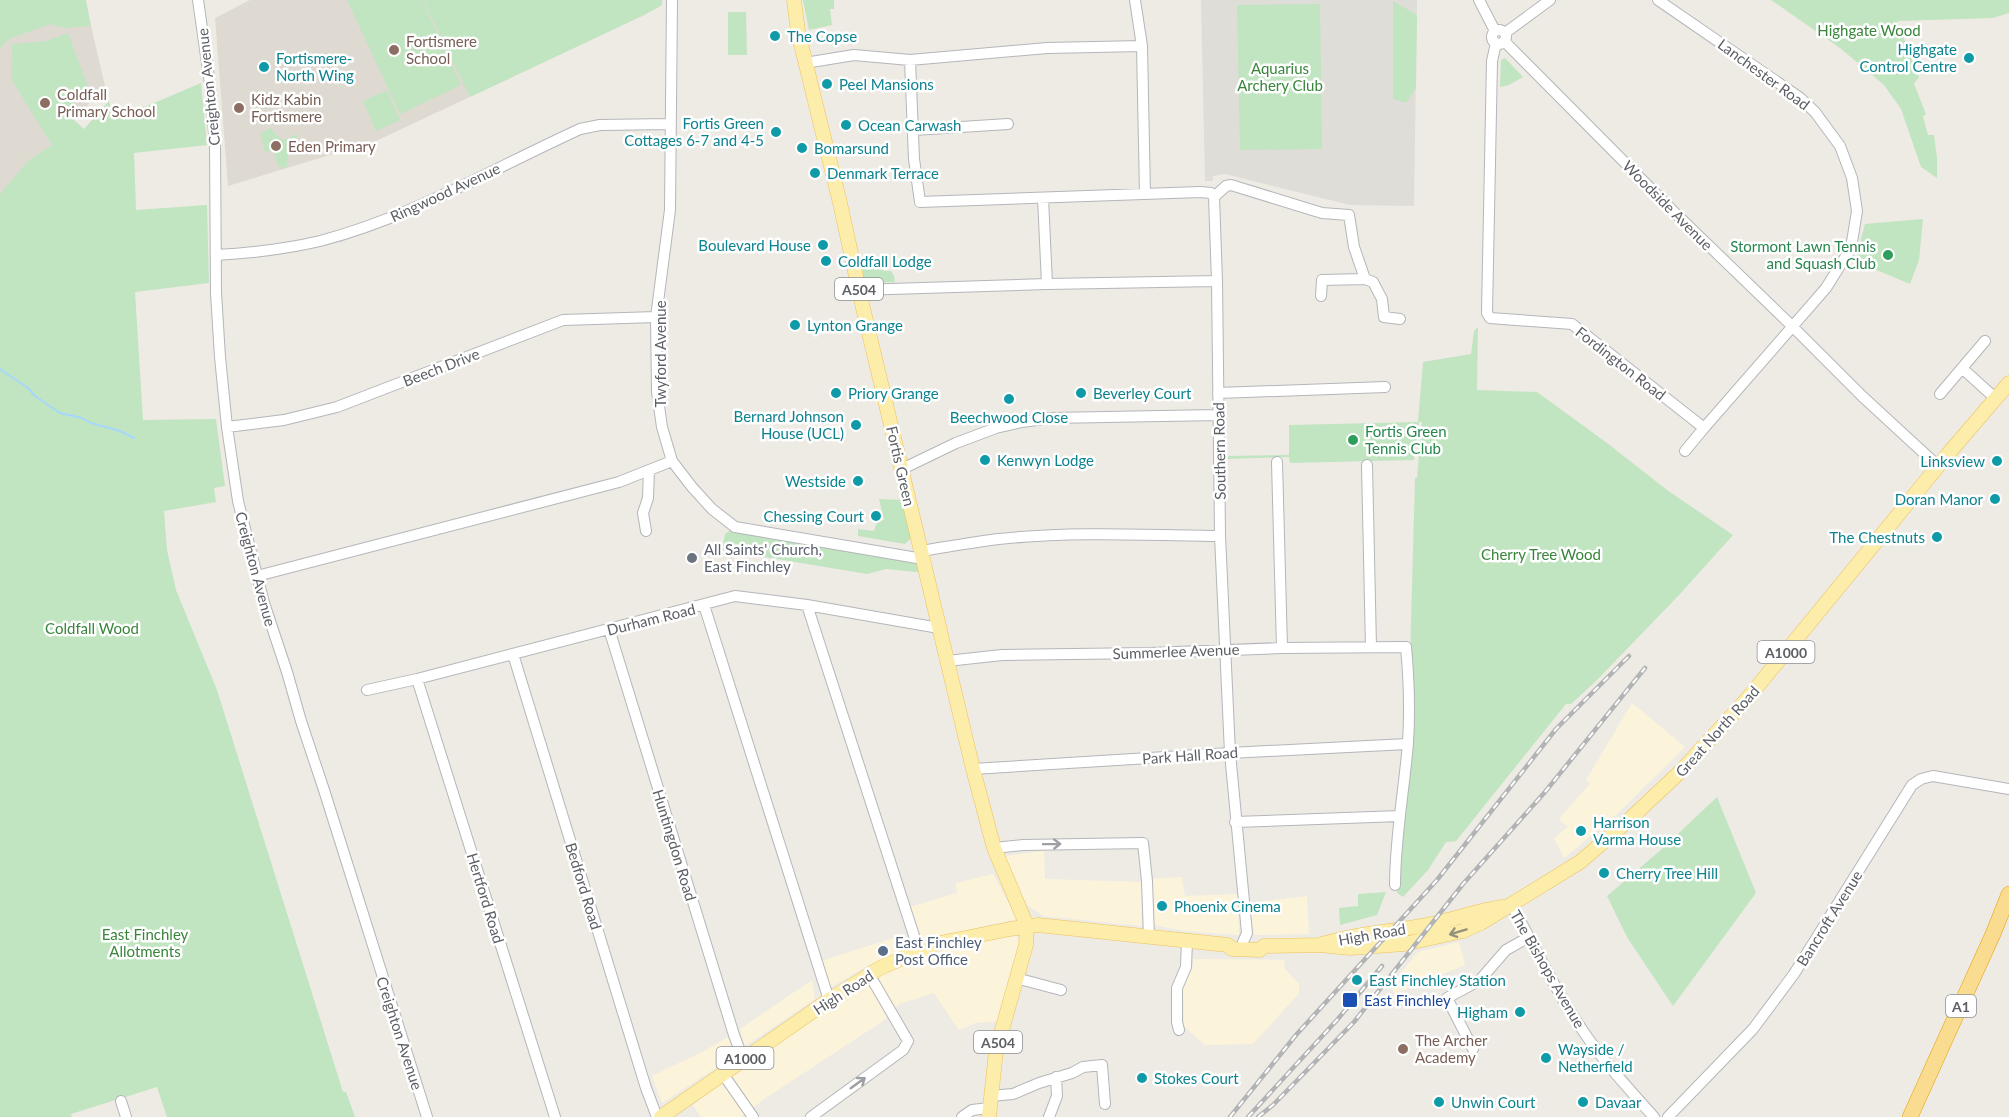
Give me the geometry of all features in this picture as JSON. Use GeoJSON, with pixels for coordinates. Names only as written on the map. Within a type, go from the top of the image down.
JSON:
{"type":"FeatureCollection","features":[{"type":"Feature","properties":{"kind":"highway","name":"A1"},"geometry":{"type":"LineString","coordinates":[[1910,1117],[2009,894]]}},
{"type":"Feature","properties":{"kind":"main road","name":"Fortis Green"},"geometry":{"type":"LineString","coordinates":[[794,0],[797,28],[805,63],[973,769],[994,848],[1027,926]]}},
{"type":"Feature","properties":{"kind":"main road","name":"Great North Road"},"geometry":{"type":"LineString","coordinates":[[1404,944],[1463,931],[1481,923],[1585,858],[1639,811],[1689,764],[1754,691],[2009,383]]}},
{"type":"Feature","properties":{"kind":"main road","name":"Great North Road"},"geometry":{"type":"LineString","coordinates":[[1425,926],[1476,911],[1509,905]]}},
{"type":"Feature","properties":{"kind":"main road","name":"High Road"},"geometry":{"type":"LineString","coordinates":[[659,1117],[869,974],[935,944],[1027,926],[1047,926],[1228,945],[1232,949],[1260,950],[1264,946]]}},
{"type":"Feature","properties":{"kind":"main road","name":"A504"},"geometry":{"type":"LineString","coordinates":[[989,1107],[996,1052],[1026,945],[1027,926]]}},
{"type":"Feature","properties":{"kind":"main road","name":"High Road"},"geometry":{"type":"LineString","coordinates":[[1320,945],[1341,938],[1425,926]]}},
{"type":"Feature","properties":{"kind":"main road","name":"High Road"},"geometry":{"type":"LineString","coordinates":[[1228,945],[1245,938],[1264,946],[1320,945],[1350,948],[1404,944]]}},
{"type":"Feature","properties":{"kind":"street","name":"Creighton Avenue"},"geometry":{"type":"LineString","coordinates":[[198,0],[210,84],[215,145],[220,357],[227,428],[238,501],[257,576],[427,1117]]}},
{"type":"Feature","properties":{"kind":"street","name":"Twyford Avenue"},"geometry":{"type":"LineString","coordinates":[[672,0],[669,210],[656,317],[657,392],[662,427],[672,460],[712,509],[735,527],[922,555],[999,539],[1102,534],[1220,536]]}},
{"type":"Feature","properties":{"kind":"street"},"geometry":{"type":"LineString","coordinates":[[1135,0],[1142,46],[1145,194]]}},
{"type":"Feature","properties":{"kind":"street","name":"Woodside Avenue"},"geometry":{"type":"LineString","coordinates":[[1479,0],[1500,37],[1673,211],[1863,397],[1938,466]]}},
{"type":"Feature","properties":{"kind":"street"},"geometry":{"type":"LineString","coordinates":[[1500,37],[1550,0]]}},
{"type":"Feature","properties":{"kind":"street","name":"Lanchester Road"},"geometry":{"type":"LineString","coordinates":[[1658,0],[1799,97],[1815,112],[1840,146],[1852,178],[1857,211],[1851,248],[1826,288],[1792,326]]}},
{"type":"Feature","properties":{"kind":"street","name":"Fordington Road"},"geometry":{"type":"LineString","coordinates":[[1500,37],[1492,61],[1487,313],[1490,318],[1572,324],[1704,428]]}},
{"type":"Feature","properties":{"kind":"street"},"geometry":{"type":"LineString","coordinates":[[805,63],[854,55],[910,60],[1047,48],[1142,46]]}},
{"type":"Feature","properties":{"kind":"street"},"geometry":{"type":"LineString","coordinates":[[910,60],[914,159],[920,202],[1207,192],[1214,197],[1226,186],[1231,185],[1322,213],[1349,215],[1353,247],[1365,279]]}},
{"type":"Feature","properties":{"kind":"street","name":"Ringwood Avenue"},"geometry":{"type":"LineString","coordinates":[[216,255],[293,247],[370,225],[418,205],[563,136],[590,126],[669,124]]}},
{"type":"Feature","properties":{"kind":"street"},"geometry":{"type":"LineString","coordinates":[[914,130],[1008,124]]}},
{"type":"Feature","properties":{"kind":"street","name":"Southern Road"},"geometry":{"type":"LineString","coordinates":[[1214,197],[1220,536],[1230,753],[1245,938]]}},
{"type":"Feature","properties":{"kind":"street"},"geometry":{"type":"LineString","coordinates":[[1043,198],[1047,284]]}},
{"type":"Feature","properties":{"kind":"street"},"geometry":{"type":"LineString","coordinates":[[1321,296],[1322,280],[1365,279],[1373,282],[1382,299],[1384,317],[1400,319]]}},
{"type":"Feature","properties":{"kind":"street"},"geometry":{"type":"LineString","coordinates":[[859,290],[1217,281]]}},
{"type":"Feature","properties":{"kind":"street","name":"Beech Drive"},"geometry":{"type":"LineString","coordinates":[[227,428],[284,420],[338,407],[563,320],[656,317]]}},
{"type":"Feature","properties":{"kind":"street"},"geometry":{"type":"LineString","coordinates":[[1685,451],[1792,326]]}},
{"type":"Feature","properties":{"kind":"street"},"geometry":{"type":"LineString","coordinates":[[1940,394],[1985,341]]}},
{"type":"Feature","properties":{"kind":"street"},"geometry":{"type":"LineString","coordinates":[[1963,369],[1995,398]]}},
{"type":"Feature","properties":{"kind":"street"},"geometry":{"type":"LineString","coordinates":[[1218,393],[1385,387]]}},
{"type":"Feature","properties":{"kind":"street"},"geometry":{"type":"LineString","coordinates":[[902,469],[956,443],[996,428],[1022,422],[1050,418],[1218,415]]}},
{"type":"Feature","properties":{"kind":"street"},"geometry":{"type":"LineString","coordinates":[[257,576],[619,482],[672,460]]}},
{"type":"Feature","properties":{"kind":"street"},"geometry":{"type":"LineString","coordinates":[[1277,462],[1282,648]]}},
{"type":"Feature","properties":{"kind":"street"},"geometry":{"type":"LineString","coordinates":[[1367,465],[1371,647]]}},
{"type":"Feature","properties":{"kind":"street"},"geometry":{"type":"LineString","coordinates":[[646,531],[642,513],[648,498],[649,470]]}},
{"type":"Feature","properties":{"kind":"street","name":"Durham Road"},"geometry":{"type":"LineString","coordinates":[[366,690],[417,679],[735,596],[807,605],[939,628]]}},
{"type":"Feature","properties":{"kind":"street"},"geometry":{"type":"LineString","coordinates":[[704,605],[829,1000]]}},
{"type":"Feature","properties":{"kind":"street"},"geometry":{"type":"LineString","coordinates":[[807,605],[919,951]]}},
{"type":"Feature","properties":{"kind":"street","name":"Huntingdon Road"},"geometry":{"type":"LineString","coordinates":[[609,629],[743,1059]]}},
{"type":"Feature","properties":{"kind":"street","name":"Summerlee Avenue"},"geometry":{"type":"LineString","coordinates":[[947,661],[1002,655],[1406,647],[1410,701],[1407,744]]}},
{"type":"Feature","properties":{"kind":"street","name":"Bedford Road"},"geometry":{"type":"LineString","coordinates":[[513,654],[644,1080],[659,1117]]}},
{"type":"Feature","properties":{"kind":"street","name":"Hertford Road"},"geometry":{"type":"LineString","coordinates":[[417,679],[555,1117]]}},
{"type":"Feature","properties":{"kind":"street"},"geometry":{"type":"LineString","coordinates":[[1395,885],[1395,852],[1407,744]]}},
{"type":"Feature","properties":{"kind":"street","name":"Park Hall Road"},"geometry":{"type":"LineString","coordinates":[[973,769],[1407,744]]}},
{"type":"Feature","properties":{"kind":"street","name":"Bancroft Avenue"},"geometry":{"type":"LineString","coordinates":[[1668,1117],[1753,1029],[1794,974],[1912,785],[1921,779],[1933,776],[2009,789]]}},
{"type":"Feature","properties":{"kind":"street"},"geometry":{"type":"LineString","coordinates":[[1235,822],[1400,816]]}},
{"type":"Feature","properties":{"kind":"street"},"geometry":{"type":"LineString","coordinates":[[994,848],[1023,845],[1143,843],[1149,937]]}},
{"type":"Feature","properties":{"kind":"street","name":"The Bishops Avenue"},"geometry":{"type":"LineString","coordinates":[[1509,905],[1580,1028],[1618,1077],[1654,1117]]}},
{"type":"Feature","properties":{"kind":"street"},"geometry":{"type":"LineString","coordinates":[[1473,1049],[1447,998],[1480,980],[1506,950],[1529,937]]}},
{"type":"Feature","properties":{"kind":"street"},"geometry":{"type":"LineString","coordinates":[[1179,1030],[1177,988],[1186,967],[1187,941]]}},
{"type":"Feature","properties":{"kind":"street"},"geometry":{"type":"LineString","coordinates":[[811,1117],[903,1050],[908,1041],[869,974]]}},
{"type":"Feature","properties":{"kind":"street"},"geometry":{"type":"LineString","coordinates":[[1016,978],[1061,990]]}},
{"type":"Feature","properties":{"kind":"street"},"geometry":{"type":"LineString","coordinates":[[962,1117],[972,1110],[989,1107],[1012,1094],[1056,1077],[1072,1073],[1083,1067],[1102,1065],[1105,1104]]}},
{"type":"Feature","properties":{"kind":"street"},"geometry":{"type":"LineString","coordinates":[[723,1074],[753,1117]]}},
{"type":"Feature","properties":{"kind":"street"},"geometry":{"type":"LineString","coordinates":[[1049,1117],[1057,1096],[1056,1077]]}},
{"type":"Feature","properties":{"kind":"street"},"geometry":{"type":"LineString","coordinates":[[121,1101],[126,1117]]}},
{"type":"Feature","properties":{"kind":"shaded area","name":"Coldfall Primary School"},"geometry":{"type":"Polygon","coordinates":[[[0,0],[85,0],[105,86],[74,120],[0,221],[0,0]]]}},
{"type":"Feature","properties":{"kind":"shaded area","name":"Fortismere School"},"geometry":{"type":"Polygon","coordinates":[[[250,0],[662,0],[662,5],[376,141],[228,186],[215,18],[250,0]]]}},
{"type":"Feature","properties":{"kind":"shaded area"},"geometry":{"type":"Polygon","coordinates":[[[1201,0],[1417,0],[1414,206],[1350,205],[1225,174],[1213,176],[1213,181],[1205,181],[1201,0]]]}},
{"type":"Feature","properties":{"kind":"shaded area"},"geometry":{"type":"Polygon","coordinates":[[[1632,703],[1685,747],[1619,812],[1564,858],[1554,838],[1568,827],[1559,819],[1590,784],[1586,780],[1632,703]]]}},
{"type":"Feature","properties":{"kind":"shaded area"},"geometry":{"type":"Polygon","coordinates":[[[1044,851],[1045,879],[1142,882],[1142,926],[1044,916],[1027,905],[1006,865],[1005,856],[1044,851]]]}},
{"type":"Feature","properties":{"kind":"shaded area"},"geometry":{"type":"Polygon","coordinates":[[[993,874],[1017,919],[919,941],[910,907],[957,893],[956,883],[993,874]]]}},
{"type":"Feature","properties":{"kind":"shaded area"},"geometry":{"type":"Polygon","coordinates":[[[1182,877],[1185,896],[1238,894],[1239,935],[1184,931],[1154,925],[1151,879],[1182,877]]]}},
{"type":"Feature","properties":{"kind":"shaded area"},"geometry":{"type":"Polygon","coordinates":[[[1307,896],[1309,934],[1254,935],[1249,903],[1307,896]]]}},
{"type":"Feature","properties":{"kind":"shaded area"},"geometry":{"type":"Polygon","coordinates":[[[903,935],[907,948],[867,966],[829,988],[821,961],[903,935]]]}},
{"type":"Feature","properties":{"kind":"shaded area"},"geometry":{"type":"Polygon","coordinates":[[[1016,935],[1020,942],[997,1021],[975,1023],[959,1030],[934,993],[899,1004],[883,1021],[764,1099],[741,1117],[701,1117],[693,1105],[735,1072],[886,970],[888,973],[936,952],[984,942],[984,938],[1016,935]]]}},
{"type":"Feature","properties":{"kind":"shaded area"},"geometry":{"type":"Polygon","coordinates":[[[1459,942],[1465,965],[1394,994],[1391,985],[1418,952],[1459,942]]]}},
{"type":"Feature","properties":{"kind":"shaded area"},"geometry":{"type":"Polygon","coordinates":[[[1193,959],[1284,960],[1285,969],[1299,984],[1299,993],[1253,1044],[1205,1045],[1184,1026],[1183,990],[1193,965],[1193,959]]]}},
{"type":"Feature","properties":{"kind":"shaded area"},"geometry":{"type":"Polygon","coordinates":[[[812,980],[815,999],[745,1046],[740,1029],[812,980]]]}},
{"type":"Feature","properties":{"kind":"shaded area"},"geometry":{"type":"Polygon","coordinates":[[[728,1037],[734,1056],[662,1103],[652,1076],[728,1037]]]}},
{"type":"Feature","properties":{"kind":"green space"},"geometry":{"type":"Polygon","coordinates":[[[0,0],[86,0],[91,26],[64,28],[50,24],[9,39],[0,48],[0,0]]]}},
{"type":"Feature","properties":{"kind":"green space"},"geometry":{"type":"Polygon","coordinates":[[[347,0],[422,0],[461,85],[400,114],[347,0]]]}},
{"type":"Feature","properties":{"kind":"green space"},"geometry":{"type":"Polygon","coordinates":[[[423,0],[662,0],[662,5],[470,97],[423,0]]]}},
{"type":"Feature","properties":{"kind":"green space"},"geometry":{"type":"Polygon","coordinates":[[[803,0],[834,0],[834,9],[830,9],[832,25],[809,30],[803,0]]]}},
{"type":"Feature","properties":{"kind":"green space","name":"Highgate Wood"},"geometry":{"type":"Polygon","coordinates":[[[1771,0],[2009,0],[2009,13],[1993,18],[1897,21],[1919,77],[1914,84],[1926,114],[1923,116],[1928,135],[1934,135],[1937,178],[1921,167],[1901,109],[1884,85],[1840,48],[1771,0]]]}},
{"type":"Feature","properties":{"kind":"green space"},"geometry":{"type":"Polygon","coordinates":[[[1393,1],[1417,15],[1416,88],[1406,103],[1393,99],[1393,1]]]}},
{"type":"Feature","properties":{"kind":"green space","name":"Aquarius Archery Club"},"geometry":{"type":"Polygon","coordinates":[[[1320,4],[1322,149],[1240,150],[1237,5],[1320,4]]]}},
{"type":"Feature","properties":{"kind":"green space"},"geometry":{"type":"Polygon","coordinates":[[[728,12],[746,12],[747,55],[728,55],[728,12]]]}},
{"type":"Feature","properties":{"kind":"green space"},"geometry":{"type":"Polygon","coordinates":[[[68,33],[88,87],[73,102],[74,120],[84,129],[109,101],[113,117],[147,106],[201,83],[207,145],[134,153],[136,210],[207,205],[209,283],[135,292],[143,420],[216,419],[225,486],[214,488],[216,502],[164,511],[167,550],[176,590],[217,690],[343,1092],[346,1092],[355,1117],[167,1117],[157,1087],[71,1114],[72,1117],[0,1117],[0,194],[29,160],[52,145],[11,79],[12,44],[46,41],[68,33]]]}},
{"type":"Feature","properties":{"kind":"green space"},"geometry":{"type":"Polygon","coordinates":[[[1505,58],[1523,77],[1500,87],[1501,60],[1505,58]]]}},
{"type":"Feature","properties":{"kind":"green space"},"geometry":{"type":"Polygon","coordinates":[[[387,90],[400,120],[376,131],[363,101],[387,90]]]}},
{"type":"Feature","properties":{"kind":"green space"},"geometry":{"type":"Polygon","coordinates":[[[271,128],[277,136],[284,140],[298,134],[293,155],[288,155],[287,166],[283,169],[277,164],[274,153],[269,150],[267,153],[263,149],[260,133],[271,128]]]}},
{"type":"Feature","properties":{"kind":"green space","name":"Stormont Lawn Tennis and Squash Club"},"geometry":{"type":"Polygon","coordinates":[[[1923,219],[1919,260],[1910,284],[1855,261],[1865,224],[1923,219]]]}},
{"type":"Feature","properties":{"kind":"green space"},"geometry":{"type":"Polygon","coordinates":[[[882,260],[883,271],[891,271],[895,282],[864,283],[860,265],[882,260]]]}},
{"type":"Feature","properties":{"kind":"green space","name":"Cherry Tree Wood"},"geometry":{"type":"Polygon","coordinates":[[[1478,327],[1477,390],[1537,392],[1667,490],[1733,535],[1597,680],[1571,704],[1566,704],[1456,841],[1446,842],[1428,870],[1403,897],[1397,893],[1410,658],[1415,478],[1417,478],[1422,422],[1419,422],[1414,460],[1290,463],[1289,457],[1226,459],[1226,456],[1289,455],[1289,425],[1418,422],[1423,362],[1471,354],[1474,331],[1478,327]]]}},
{"type":"Feature","properties":{"kind":"green space"},"geometry":{"type":"Polygon","coordinates":[[[879,499],[902,500],[911,538],[905,544],[858,536],[858,529],[874,531],[877,522],[884,520],[879,499]]]}},
{"type":"Feature","properties":{"kind":"green space"},"geometry":{"type":"Polygon","coordinates":[[[735,527],[923,559],[926,573],[886,569],[867,574],[722,550],[725,534],[735,527]]]}},
{"type":"Feature","properties":{"kind":"green space"},"geometry":{"type":"Polygon","coordinates":[[[1717,797],[1756,893],[1673,1006],[1627,937],[1607,896],[1717,797]]]}},
{"type":"Feature","properties":{"kind":"green space"},"geometry":{"type":"Polygon","coordinates":[[[1386,892],[1377,915],[1340,925],[1339,908],[1358,906],[1358,894],[1386,892]]]}},
{"type":"Feature","properties":{"kind":"waterway"},"geometry":{"type":"LineString","coordinates":[[0,369],[60,413],[82,418],[134,438]]}},
{"type":"Feature","properties":{"kind":"railway"},"geometry":{"type":"LineString","coordinates":[[1230,1117],[1296,1035],[1437,880],[1556,729],[1629,656]]}},
{"type":"Feature","properties":{"kind":"railway"},"geometry":{"type":"LineString","coordinates":[[1258,1117],[1273,1105],[1354,1022],[1463,884],[1545,792],[1645,668]]}},
{"type":"Feature","properties":{"kind":"railway"},"geometry":{"type":"LineString","coordinates":[[1248,1117],[1337,1020],[1382,966]]}},
{"type":"Feature","properties":{"kind":"place","name":"The Copse"},"geometry":{"type":"Point","coordinates":[775,36]}},
{"type":"Feature","properties":{"kind":"place","name":"Fortismere School"},"geometry":{"type":"Point","coordinates":[394,50]}},
{"type":"Feature","properties":{"kind":"place","name":"Highgate Control Centre"},"geometry":{"type":"Point","coordinates":[1969,58]}},
{"type":"Feature","properties":{"kind":"place","name":"Fortismere- North Wing"},"geometry":{"type":"Point","coordinates":[264,67]}},
{"type":"Feature","properties":{"kind":"place","name":"Peel Mansions"},"geometry":{"type":"Point","coordinates":[827,84]}},
{"type":"Feature","properties":{"kind":"place","name":"Coldfall Primary School"},"geometry":{"type":"Point","coordinates":[45,103]}},
{"type":"Feature","properties":{"kind":"place","name":"Kidz Kabin Fortismere"},"geometry":{"type":"Point","coordinates":[239,108]}},
{"type":"Feature","properties":{"kind":"place","name":"Ocean Carwash"},"geometry":{"type":"Point","coordinates":[846,125]}},
{"type":"Feature","properties":{"kind":"place","name":"Fortis Green Cottages 6-7 and 4-5"},"geometry":{"type":"Point","coordinates":[776,132]}},
{"type":"Feature","properties":{"kind":"place","name":"Eden Primary"},"geometry":{"type":"Point","coordinates":[276,146]}},
{"type":"Feature","properties":{"kind":"place","name":"Bomarsund"},"geometry":{"type":"Point","coordinates":[802,148]}},
{"type":"Feature","properties":{"kind":"place","name":"Denmark Terrace"},"geometry":{"type":"Point","coordinates":[815,173]}},
{"type":"Feature","properties":{"kind":"place","name":"Boulevard House"},"geometry":{"type":"Point","coordinates":[823,245]}},
{"type":"Feature","properties":{"kind":"place","name":"Stormont Lawn Tennis and Squash Club"},"geometry":{"type":"Point","coordinates":[1888,255]}},
{"type":"Feature","properties":{"kind":"place","name":"Coldfall Lodge"},"geometry":{"type":"Point","coordinates":[826,261]}},
{"type":"Feature","properties":{"kind":"place","name":"Lynton Grange"},"geometry":{"type":"Point","coordinates":[795,325]}},
{"type":"Feature","properties":{"kind":"place","name":"Priory Grange"},"geometry":{"type":"Point","coordinates":[836,393]}},
{"type":"Feature","properties":{"kind":"place","name":"Beverley Court"},"geometry":{"type":"Point","coordinates":[1081,393]}},
{"type":"Feature","properties":{"kind":"place","name":"Beechwood Close"},"geometry":{"type":"Point","coordinates":[1009,399]}},
{"type":"Feature","properties":{"kind":"place","name":"Bernard Johnson House (UCL)"},"geometry":{"type":"Point","coordinates":[856,425]}},
{"type":"Feature","properties":{"kind":"place","name":"Fortis Green Tennis Club"},"geometry":{"type":"Point","coordinates":[1353,440]}},
{"type":"Feature","properties":{"kind":"place","name":"Kenwyn Lodge"},"geometry":{"type":"Point","coordinates":[985,460]}},
{"type":"Feature","properties":{"kind":"place","name":"Linksview"},"geometry":{"type":"Point","coordinates":[1997,461]}},
{"type":"Feature","properties":{"kind":"place","name":"Westside"},"geometry":{"type":"Point","coordinates":[858,481]}},
{"type":"Feature","properties":{"kind":"place","name":"Doran Manor"},"geometry":{"type":"Point","coordinates":[1995,499]}},
{"type":"Feature","properties":{"kind":"place","name":"Chessing Court"},"geometry":{"type":"Point","coordinates":[876,516]}},
{"type":"Feature","properties":{"kind":"place","name":"The Chestnuts"},"geometry":{"type":"Point","coordinates":[1937,537]}},
{"type":"Feature","properties":{"kind":"place","name":"All Saints' Church, East Finchley"},"geometry":{"type":"Point","coordinates":[692,558]}},
{"type":"Feature","properties":{"kind":"place","name":"Harrison Varma House"},"geometry":{"type":"Point","coordinates":[1581,831]}},
{"type":"Feature","properties":{"kind":"place","name":"Cherry Tree Hill"},"geometry":{"type":"Point","coordinates":[1604,873]}},
{"type":"Feature","properties":{"kind":"place","name":"Phoenix Cinema"},"geometry":{"type":"Point","coordinates":[1162,906]}},
{"type":"Feature","properties":{"kind":"place","name":"East Finchley Post Office"},"geometry":{"type":"Point","coordinates":[883,951]}},
{"type":"Feature","properties":{"kind":"place","name":"East Finchley Station"},"geometry":{"type":"Point","coordinates":[1357,980]}},
{"type":"Feature","properties":{"kind":"place","name":"East Finchley"},"geometry":{"type":"Point","coordinates":[1350,1000]}},
{"type":"Feature","properties":{"kind":"place","name":"Higham"},"geometry":{"type":"Point","coordinates":[1520,1012]}},
{"type":"Feature","properties":{"kind":"place","name":"The Archer Academy"},"geometry":{"type":"Point","coordinates":[1403,1049]}},
{"type":"Feature","properties":{"kind":"place","name":"Wayside / Netherfield"},"geometry":{"type":"Point","coordinates":[1546,1058]}},
{"type":"Feature","properties":{"kind":"place","name":"Stokes Court"},"geometry":{"type":"Point","coordinates":[1142,1078]}},
{"type":"Feature","properties":{"kind":"place","name":"Unwin Court"},"geometry":{"type":"Point","coordinates":[1439,1102]}},
{"type":"Feature","properties":{"kind":"place","name":"Davaar"},"geometry":{"type":"Point","coordinates":[1583,1102]}},
{"type":"Feature","properties":{"kind":"park label","name":"Coldfall Wood"},"geometry":{"type":"Point","coordinates":[92,628]}},
{"type":"Feature","properties":{"kind":"park label","name":"East Finchley Allotments"},"geometry":{"type":"Point","coordinates":[145,942]}}]}
